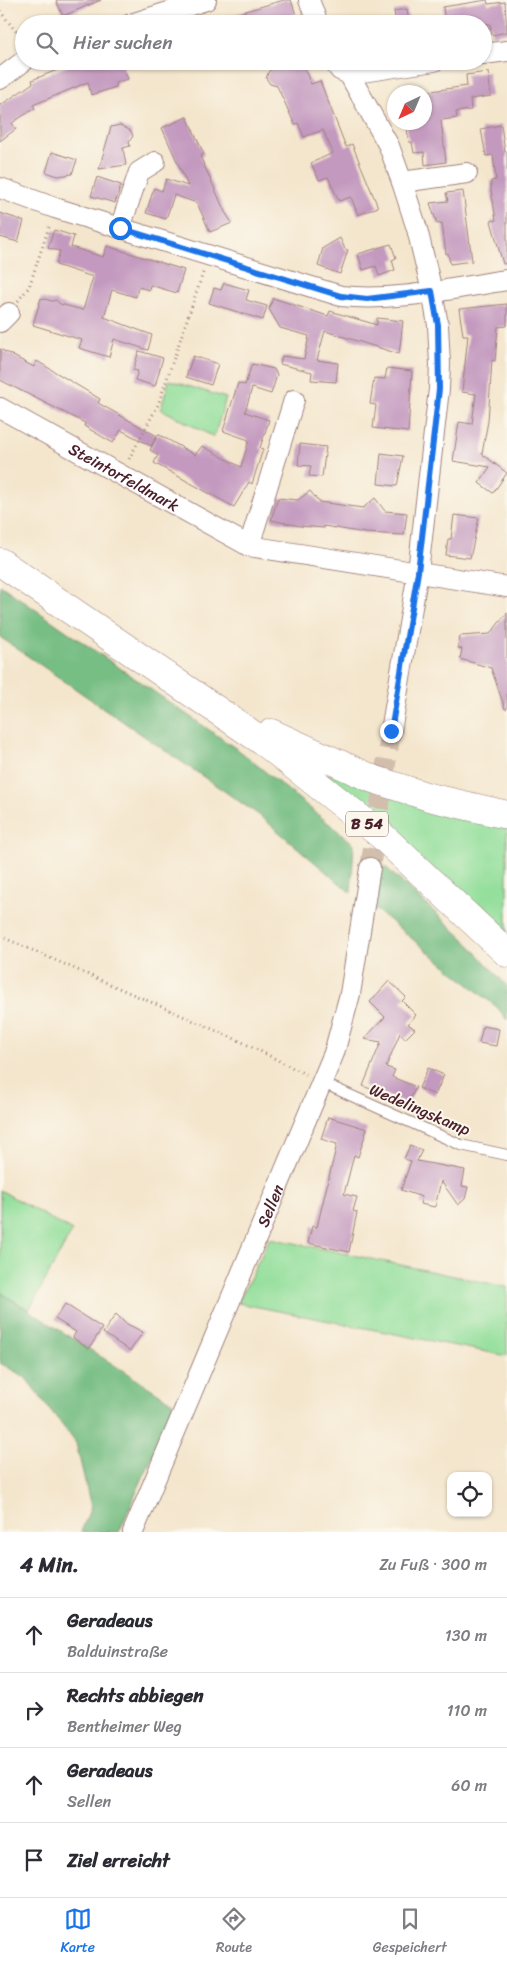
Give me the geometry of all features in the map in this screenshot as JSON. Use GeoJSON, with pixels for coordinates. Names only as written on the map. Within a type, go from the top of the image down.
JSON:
{"type":"FeatureCollection","features":[{"type":"Feature","properties":{"kind":"highway","name":"B 54"},"geometry":{"type":"LineString","coordinates":[[0,562],[217,708],[268,745],[356,815],[507,953]]}},
{"type":"Feature","properties":{"kind":"highway"},"geometry":{"type":"LineString","coordinates":[[217,708],[373,779],[429,797],[507,815]]}},
{"type":"Feature","properties":{"kind":"street"},"geometry":{"type":"LineString","coordinates":[[148,15],[164,6],[206,0]]}},
{"type":"Feature","properties":{"kind":"street"},"geometry":{"type":"LineString","coordinates":[[309,0],[315,15]]}},
{"type":"Feature","properties":{"kind":"street"},"geometry":{"type":"LineString","coordinates":[[492,53],[507,51]]}},
{"type":"Feature","properties":{"kind":"street"},"geometry":{"type":"LineString","coordinates":[[0,79],[15,67]]}},
{"type":"Feature","properties":{"kind":"street"},"geometry":{"type":"LineString","coordinates":[[343,70],[389,146],[417,229],[438,325],[439,389],[418,572],[391,731]]}},
{"type":"Feature","properties":{"kind":"street"},"geometry":{"type":"LineString","coordinates":[[120,228],[139,172],[155,162]]}},
{"type":"Feature","properties":{"kind":"street"},"geometry":{"type":"LineString","coordinates":[[402,182],[467,173]]}},
{"type":"Feature","properties":{"kind":"street"},"geometry":{"type":"LineString","coordinates":[[0,188],[55,208],[341,296],[367,299],[507,280]]}},
{"type":"Feature","properties":{"kind":"street"},"geometry":{"type":"LineString","coordinates":[[249,546],[294,400]]}},
{"type":"Feature","properties":{"kind":"street","name":"Steintorfeldmark"},"geometry":{"type":"LineString","coordinates":[[0,408],[249,546],[507,587]]}},
{"type":"Feature","properties":{"kind":"street","name":"Sellen"},"geometry":{"type":"LineString","coordinates":[[133,1532],[323,1083],[339,1038],[348,1001],[370,868]]}},
{"type":"Feature","properties":{"kind":"lane","name":"Wedelingskamp"},"geometry":{"type":"LineString","coordinates":[[323,1083],[461,1145],[507,1155]]}},
{"type":"Feature","properties":{"kind":"path"},"geometry":{"type":"LineString","coordinates":[[0,11],[15,30]]}},
{"type":"Feature","properties":{"kind":"path"},"geometry":{"type":"LineString","coordinates":[[4,318],[29,287],[55,208]]}},
{"type":"Feature","properties":{"kind":"path"},"geometry":{"type":"LineString","coordinates":[[120,475],[158,405],[209,255]]}},
{"type":"Feature","properties":{"kind":"path"},"geometry":{"type":"LineString","coordinates":[[0,936],[242,1042],[323,1083]]}},
{"type":"Feature","properties":{"kind":"green space"},"geometry":{"type":"Polygon","coordinates":[[[169,380],[226,398],[214,437],[161,409],[169,380]]]}},
{"type":"Feature","properties":{"kind":"green space"},"geometry":{"type":"Polygon","coordinates":[[[0,585],[241,752],[354,844],[351,893],[259,815],[0,637],[0,585]]]}},
{"type":"Feature","properties":{"kind":"green space"},"geometry":{"type":"Polygon","coordinates":[[[306,759],[507,823],[507,933],[489,919],[306,759]]]}},
{"type":"Feature","properties":{"kind":"green space"},"geometry":{"type":"Polygon","coordinates":[[[381,863],[464,939],[507,986],[507,1020],[498,1008],[374,908],[381,863]]]}},
{"type":"Feature","properties":{"kind":"green space"},"geometry":{"type":"Polygon","coordinates":[[[0,1190],[72,1231],[29,1310],[0,1292],[0,1190]]]}},
{"type":"Feature","properties":{"kind":"green space"},"geometry":{"type":"Polygon","coordinates":[[[270,1238],[507,1287],[507,1356],[238,1303],[270,1238]]]}},
{"type":"Feature","properties":{"kind":"green space"},"geometry":{"type":"Polygon","coordinates":[[[0,1292],[175,1404],[119,1532],[81,1532],[91,1507],[76,1443],[25,1377],[0,1363],[0,1292]]]}},
{"type":"Feature","properties":{"kind":"building"},"geometry":{"type":"Polygon","coordinates":[[[56,0],[101,0],[65,15],[63,15],[56,0]]]}},
{"type":"Feature","properties":{"kind":"building"},"geometry":{"type":"Polygon","coordinates":[[[284,0],[291,0],[296,15],[232,15],[284,0]]]}},
{"type":"Feature","properties":{"kind":"building"},"geometry":{"type":"Polygon","coordinates":[[[487,0],[488,4],[505,2],[507,32],[492,35],[492,15],[444,15],[443,7],[487,0]]]}},
{"type":"Feature","properties":{"kind":"building"},"geometry":{"type":"Polygon","coordinates":[[[407,9],[408,15],[395,15],[394,11],[407,9]]]}},
{"type":"Feature","properties":{"kind":"building"},"geometry":{"type":"Polygon","coordinates":[[[57,70],[124,70],[128,79],[115,83],[116,87],[91,95],[88,82],[33,105],[35,108],[12,123],[16,129],[0,141],[0,103],[1,105],[33,83],[32,80],[57,70]]]}},
{"type":"Feature","properties":{"kind":"building"},"geometry":{"type":"Polygon","coordinates":[[[305,70],[311,84],[320,81],[346,147],[352,144],[378,207],[358,215],[351,197],[339,201],[328,177],[319,180],[311,163],[333,153],[323,130],[304,137],[298,123],[295,125],[277,86],[270,84],[266,78],[269,71],[305,70]]]}},
{"type":"Feature","properties":{"kind":"building"},"geometry":{"type":"Polygon","coordinates":[[[488,72],[491,96],[470,99],[471,110],[456,112],[457,118],[441,120],[446,162],[425,165],[424,152],[414,153],[412,142],[409,142],[407,130],[432,130],[432,91],[467,86],[466,75],[488,72]]]}},
{"type":"Feature","properties":{"kind":"building"},"geometry":{"type":"Polygon","coordinates":[[[187,117],[204,154],[200,156],[225,212],[232,223],[210,232],[197,203],[174,195],[166,219],[146,213],[154,188],[162,191],[166,179],[188,186],[162,128],[187,117]]]}},
{"type":"Feature","properties":{"kind":"building"},"geometry":{"type":"Polygon","coordinates":[[[120,125],[131,131],[133,136],[129,142],[130,146],[123,148],[126,165],[99,169],[111,127],[120,125]]]}},
{"type":"Feature","properties":{"kind":"building"},"geometry":{"type":"Polygon","coordinates":[[[501,125],[505,152],[507,152],[507,263],[503,264],[491,221],[496,220],[491,190],[491,181],[496,180],[493,155],[486,156],[481,129],[501,125]]]}},
{"type":"Feature","properties":{"kind":"building"},"geometry":{"type":"Polygon","coordinates":[[[52,152],[77,160],[72,174],[58,176],[46,172],[52,152]]]}},
{"type":"Feature","properties":{"kind":"building"},"geometry":{"type":"Polygon","coordinates":[[[97,177],[121,185],[115,203],[91,196],[97,177]]]}},
{"type":"Feature","properties":{"kind":"building"},"geometry":{"type":"Polygon","coordinates":[[[463,191],[472,261],[450,264],[448,253],[446,254],[442,223],[437,224],[430,203],[448,201],[446,193],[463,191]]]}},
{"type":"Feature","properties":{"kind":"building"},"geometry":{"type":"Polygon","coordinates":[[[0,213],[24,221],[18,242],[0,237],[0,213]]]}},
{"type":"Feature","properties":{"kind":"building"},"geometry":{"type":"Polygon","coordinates":[[[54,230],[74,236],[71,247],[103,257],[107,246],[184,270],[177,293],[150,285],[149,290],[138,287],[136,297],[112,290],[104,317],[152,335],[148,350],[114,339],[109,357],[79,348],[82,340],[33,325],[41,298],[52,301],[56,300],[60,304],[83,310],[93,277],[56,265],[60,251],[48,248],[54,230]]]}},
{"type":"Feature","properties":{"kind":"building"},"geometry":{"type":"Polygon","coordinates":[[[340,238],[345,249],[348,250],[340,274],[318,266],[323,248],[340,238]]]}},
{"type":"Feature","properties":{"kind":"building"},"geometry":{"type":"Polygon","coordinates":[[[391,244],[396,258],[392,260],[395,270],[379,276],[376,266],[363,270],[358,254],[391,244]]]}},
{"type":"Feature","properties":{"kind":"building"},"geometry":{"type":"Polygon","coordinates":[[[224,283],[249,290],[246,300],[267,306],[263,320],[209,303],[214,288],[221,290],[224,283]]]}},
{"type":"Feature","properties":{"kind":"building"},"geometry":{"type":"Polygon","coordinates":[[[273,298],[328,316],[330,311],[377,325],[377,318],[403,321],[399,354],[325,331],[317,360],[338,363],[336,382],[311,380],[312,372],[280,364],[282,356],[304,359],[309,336],[280,328],[269,309],[273,298]]]}},
{"type":"Feature","properties":{"kind":"building"},"geometry":{"type":"Polygon","coordinates":[[[507,304],[507,326],[498,327],[495,361],[492,360],[488,421],[482,454],[507,473],[493,493],[479,483],[490,467],[453,461],[459,422],[472,424],[476,394],[462,392],[468,335],[463,335],[459,309],[507,304]]]}},
{"type":"Feature","properties":{"kind":"building"},"geometry":{"type":"Polygon","coordinates":[[[0,349],[34,367],[37,361],[100,399],[98,403],[157,436],[151,446],[121,430],[113,443],[84,426],[85,423],[0,380],[0,349]]]}},
{"type":"Feature","properties":{"kind":"building"},"geometry":{"type":"Polygon","coordinates":[[[139,351],[163,358],[155,386],[135,380],[138,371],[133,370],[139,351]]]}},
{"type":"Feature","properties":{"kind":"building"},"geometry":{"type":"Polygon","coordinates":[[[193,356],[218,364],[211,385],[186,377],[193,356]]]}},
{"type":"Feature","properties":{"kind":"building"},"geometry":{"type":"Polygon","coordinates":[[[252,364],[274,369],[277,375],[271,394],[252,388],[245,412],[269,420],[260,448],[263,449],[252,484],[249,482],[234,507],[154,463],[158,455],[150,450],[158,434],[195,455],[202,446],[241,467],[249,440],[223,431],[238,383],[245,385],[252,364]]]}},
{"type":"Feature","properties":{"kind":"building"},"geometry":{"type":"Polygon","coordinates":[[[387,368],[412,371],[408,432],[373,428],[376,405],[370,404],[374,378],[385,379],[387,368]]]}},
{"type":"Feature","properties":{"kind":"building"},"geometry":{"type":"Polygon","coordinates":[[[300,444],[326,447],[322,477],[309,476],[311,466],[298,465],[300,444]]]}},
{"type":"Feature","properties":{"kind":"building"},"geometry":{"type":"Polygon","coordinates":[[[381,453],[403,456],[397,486],[378,484],[381,453]]]}},
{"type":"Feature","properties":{"kind":"building"},"geometry":{"type":"Polygon","coordinates":[[[310,491],[319,502],[363,508],[375,498],[385,511],[407,513],[404,535],[365,533],[324,526],[324,528],[300,526],[271,520],[278,498],[298,500],[310,491]]]}},
{"type":"Feature","properties":{"kind":"building"},"geometry":{"type":"Polygon","coordinates":[[[454,515],[479,518],[470,558],[446,555],[448,539],[451,539],[454,515]]]}},
{"type":"Feature","properties":{"kind":"building"},"geometry":{"type":"Polygon","coordinates":[[[507,613],[507,709],[505,709],[491,668],[460,659],[462,649],[458,648],[460,636],[490,634],[507,613]]]}},
{"type":"Feature","properties":{"kind":"building"},"geometry":{"type":"Polygon","coordinates":[[[389,981],[406,997],[402,1001],[416,1015],[408,1024],[415,1029],[405,1039],[400,1033],[386,1067],[395,1070],[392,1077],[416,1087],[408,1104],[363,1086],[381,1042],[364,1039],[385,1017],[370,1002],[389,981]]]}},
{"type":"Feature","properties":{"kind":"building"},"geometry":{"type":"Polygon","coordinates":[[[483,1026],[499,1029],[496,1046],[479,1043],[483,1026]]]}},
{"type":"Feature","properties":{"kind":"building"},"geometry":{"type":"Polygon","coordinates":[[[428,1068],[444,1075],[435,1095],[419,1088],[428,1068]]]}},
{"type":"Feature","properties":{"kind":"building"},"geometry":{"type":"Polygon","coordinates":[[[328,1117],[367,1129],[358,1157],[354,1155],[344,1194],[357,1197],[353,1211],[357,1212],[349,1252],[308,1243],[312,1226],[317,1227],[337,1144],[321,1139],[328,1117]]]}},
{"type":"Feature","properties":{"kind":"building"},"geometry":{"type":"Polygon","coordinates":[[[410,1145],[422,1150],[417,1161],[465,1170],[462,1186],[468,1187],[465,1199],[458,1205],[441,1181],[435,1207],[420,1204],[422,1197],[401,1190],[411,1161],[404,1159],[410,1145]]]}},
{"type":"Feature","properties":{"kind":"building"},"geometry":{"type":"Polygon","coordinates":[[[65,1304],[102,1328],[89,1349],[73,1337],[76,1332],[55,1319],[65,1304]]]}},
{"type":"Feature","properties":{"kind":"building"},"geometry":{"type":"Polygon","coordinates":[[[116,1314],[125,1323],[143,1332],[130,1351],[103,1333],[116,1314]]]}},
{"type":"Feature","properties":{"kind":"tunnel"},"geometry":{"type":"LineString","coordinates":[[370,868],[391,731]]}},
{"type":"Feature","properties":{"kind":"route"},"geometry":{"type":"LineString","coordinates":[[120,228],[341,296],[367,299],[432,291],[438,325],[439,389],[418,572],[391,731]]}}]}
